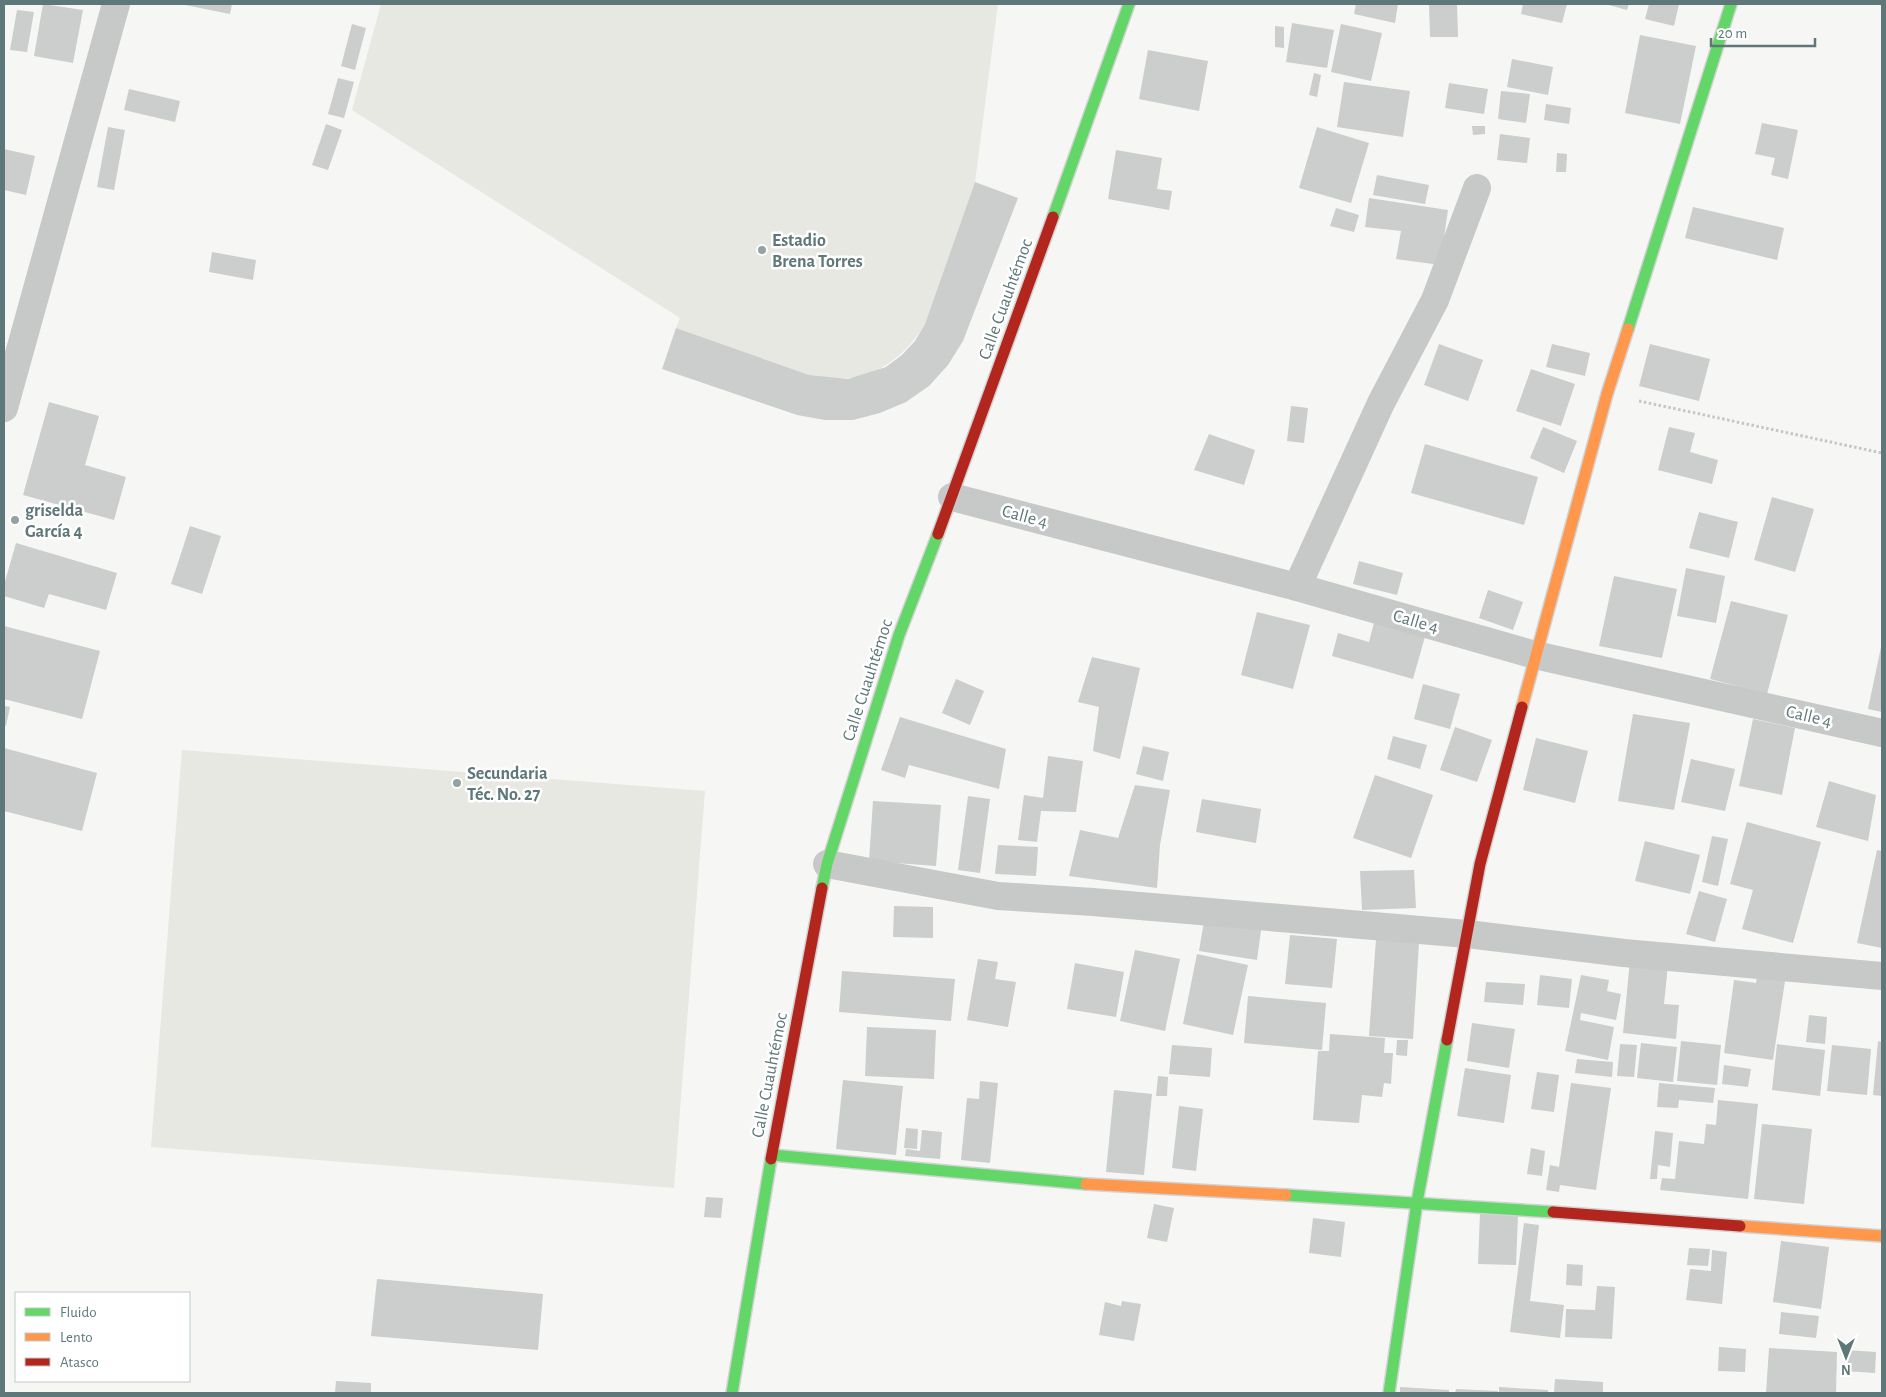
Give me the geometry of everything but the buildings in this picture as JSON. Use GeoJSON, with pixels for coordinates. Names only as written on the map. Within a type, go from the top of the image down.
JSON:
{"type":"FeatureCollection","features":[{"type":"Feature","properties":{"kind":"street"},"geometry":{"type":"LineString","coordinates":[[4,408],[14,331],[116,4]]}},
{"type":"Feature","properties":{"kind":"street","name":"Calle Cuauhtémoc"},"geometry":{"type":"LineString","coordinates":[[732,1393],[772,1155],[827,864],[899,636],[952,497],[1129,4]]}},
{"type":"Feature","properties":{"kind":"street"},"geometry":{"type":"LineString","coordinates":[[1389,1393],[1417,1202],[1480,864],[1607,394],[1731,4]]}},
{"type":"Feature","properties":{"kind":"street"},"geometry":{"type":"LineString","coordinates":[[1297,587],[1381,402],[1435,300],[1477,188]]}},
{"type":"Feature","properties":{"kind":"street","name":"Calle 4"},"geometry":{"type":"LineString","coordinates":[[952,497],[1297,587],[1535,656],[1882,732]]}},
{"type":"Feature","properties":{"kind":"street"},"geometry":{"type":"LineString","coordinates":[[827,864],[998,896],[1102,902],[1467,934],[1624,953],[1882,976]]}},
{"type":"Feature","properties":{"kind":"street"},"geometry":{"type":"LineString","coordinates":[[772,1155],[1056,1182],[1417,1202],[1882,1236]]}},
{"type":"Feature","properties":{"kind":"path"},"geometry":{"type":"LineString","coordinates":[[1607,394],[1882,453]]}},
{"type":"Feature","properties":{"kind":"shaded area","name":"Estadio Brena Torres"},"geometry":{"type":"Polygon","coordinates":[[[381,4],[998,4],[975,182],[925,324],[915,339],[890,362],[861,376],[845,378],[809,375],[676,328],[680,318],[352,110],[381,4]]]}},
{"type":"Feature","properties":{"kind":"shaded area"},"geometry":{"type":"Polygon","coordinates":[[[182,750],[705,791],[674,1188],[151,1147],[182,750]]]}},
{"type":"Feature","properties":{"kind":"traffic: fast"},"geometry":{"type":"LineString","coordinates":[[1053,217],[1129,4]]}},
{"type":"Feature","properties":{"kind":"traffic: fast"},"geometry":{"type":"LineString","coordinates":[[1628,329],[1731,4]]}},
{"type":"Feature","properties":{"kind":"traffic: fast"},"geometry":{"type":"LineString","coordinates":[[822,888],[827,864],[899,635],[938,534]]}},
{"type":"Feature","properties":{"kind":"traffic: fast"},"geometry":{"type":"LineString","coordinates":[[1389,1393],[1417,1202],[1447,1040]]}},
{"type":"Feature","properties":{"kind":"traffic: fast"},"geometry":{"type":"LineString","coordinates":[[772,1155],[1086,1184]]}},
{"type":"Feature","properties":{"kind":"traffic: fast"},"geometry":{"type":"LineString","coordinates":[[732,1393],[771,1159]]}},
{"type":"Feature","properties":{"kind":"traffic: fast"},"geometry":{"type":"LineString","coordinates":[[1286,1195],[1553,1212]]}},
{"type":"Feature","properties":{"kind":"traffic: slow"},"geometry":{"type":"LineString","coordinates":[[1522,707],[1607,394],[1628,329]]}},
{"type":"Feature","properties":{"kind":"traffic: slow"},"geometry":{"type":"LineString","coordinates":[[1086,1184],[1286,1195]]}},
{"type":"Feature","properties":{"kind":"traffic: slow"},"geometry":{"type":"LineString","coordinates":[[1740,1226],[1882,1236]]}},
{"type":"Feature","properties":{"kind":"traffic: jam"},"geometry":{"type":"LineString","coordinates":[[938,534],[1053,217]]}},
{"type":"Feature","properties":{"kind":"traffic: jam"},"geometry":{"type":"LineString","coordinates":[[1447,1040],[1480,864],[1522,707]]}},
{"type":"Feature","properties":{"kind":"traffic: jam"},"geometry":{"type":"LineString","coordinates":[[771,1159],[822,888]]}},
{"type":"Feature","properties":{"kind":"traffic: jam"},"geometry":{"type":"LineString","coordinates":[[1553,1212],[1740,1226]]}},
{"type":"Feature","properties":{"kind":"place","name":"Estadio Brena Torres"},"geometry":{"type":"Point","coordinates":[762,250]}},
{"type":"Feature","properties":{"kind":"place","name":"griselda García 4"},"geometry":{"type":"Point","coordinates":[15,520]}},
{"type":"Feature","properties":{"kind":"place","name":"Secundaria Téc. No. 27"},"geometry":{"type":"Point","coordinates":[457,783]}}]}
